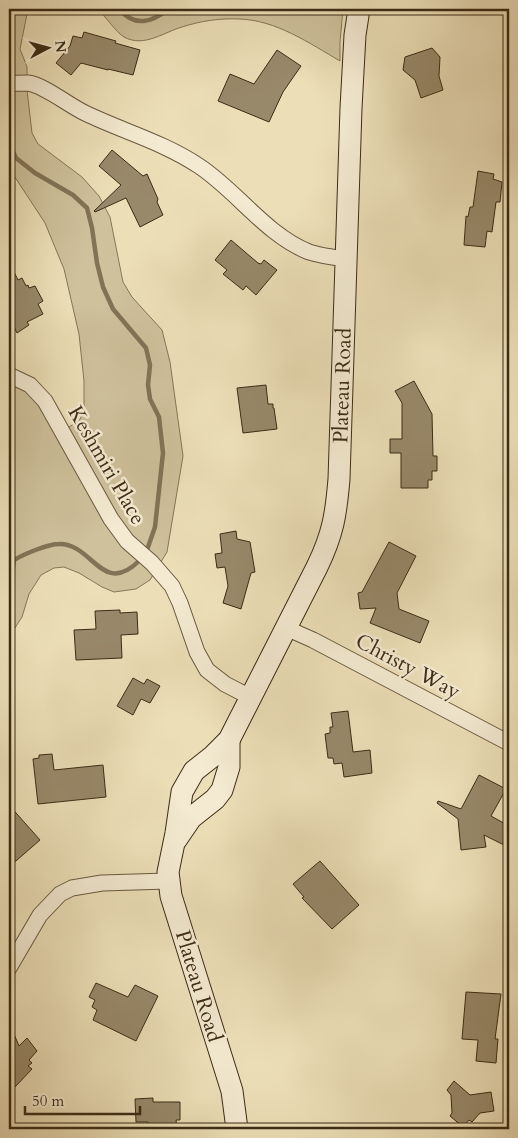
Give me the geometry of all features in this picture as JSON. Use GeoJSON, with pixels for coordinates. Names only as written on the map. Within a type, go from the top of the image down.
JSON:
{"type":"FeatureCollection","features":[{"type":"Feature","properties":{"kind":"street","name":"Plateau Road"},"geometry":{"type":"LineString","coordinates":[[237,1129],[232,1091],[178,921],[168,881],[170,859],[175,842],[182,792],[194,771],[229,740],[327,546],[334,524],[339,479],[353,70],[359,9]]}},
{"type":"Feature","properties":{"kind":"street"},"geometry":{"type":"LineString","coordinates":[[9,84],[29,83],[38,86],[85,113],[177,153],[198,165],[221,182],[278,235],[310,252],[347,260]]}},
{"type":"Feature","properties":{"kind":"street","name":"Keshmiri Place"},"geometry":{"type":"LineString","coordinates":[[9,375],[30,385],[45,401],[111,519],[127,541],[172,586],[180,603],[196,652],[207,670],[225,684],[250,697]]}},
{"type":"Feature","properties":{"kind":"street","name":"Christy Way"},"geometry":{"type":"LineString","coordinates":[[286,628],[313,640],[509,743]]}},
{"type":"Feature","properties":{"kind":"street","name":"Plateau Road"},"geometry":{"type":"LineString","coordinates":[[175,842],[191,818],[215,799],[222,790],[229,767],[229,740]]}},
{"type":"Feature","properties":{"kind":"street"},"geometry":{"type":"LineString","coordinates":[[9,968],[40,915],[60,894],[72,888],[102,883],[168,881]]}},
{"type":"Feature","properties":{"kind":"shaded area"},"geometry":{"type":"Polygon","coordinates":[[[9,9],[28,9],[20,49],[27,67],[27,90],[32,133],[38,144],[82,177],[99,196],[110,217],[123,282],[132,297],[162,330],[170,362],[183,456],[167,552],[150,580],[136,589],[114,592],[64,567],[54,568],[41,575],[29,594],[22,617],[9,637],[9,375],[16,377],[62,431],[79,421],[84,411],[84,381],[79,334],[64,269],[45,223],[9,168],[9,9]]]}},
{"type":"Feature","properties":{"kind":"shaded area"},"geometry":{"type":"Polygon","coordinates":[[[98,9],[343,9],[340,61],[292,34],[266,23],[253,20],[210,20],[175,29],[154,38],[139,41],[131,40],[121,35],[98,9]]]}},
{"type":"Feature","properties":{"kind":"building"},"geometry":{"type":"Polygon","coordinates":[[[84,32],[140,50],[133,75],[81,63],[71,75],[56,63],[70,46],[73,36],[82,38],[84,32]]]}},
{"type":"Feature","properties":{"kind":"building"},"geometry":{"type":"Polygon","coordinates":[[[432,48],[440,57],[439,76],[443,90],[421,98],[415,80],[403,70],[405,57],[432,48]]]}},
{"type":"Feature","properties":{"kind":"building"},"geometry":{"type":"Polygon","coordinates":[[[277,50],[301,66],[283,92],[269,122],[218,101],[230,74],[254,84],[277,50]]]}},
{"type":"Feature","properties":{"kind":"building"},"geometry":{"type":"Polygon","coordinates":[[[112,150],[143,176],[147,174],[163,215],[140,227],[126,198],[94,211],[121,185],[99,166],[112,150]]]}},
{"type":"Feature","properties":{"kind":"building"},"geometry":{"type":"Polygon","coordinates":[[[478,171],[494,174],[493,179],[502,182],[500,202],[496,202],[492,232],[487,231],[485,247],[464,245],[466,216],[468,217],[470,207],[473,207],[478,171]]]}},
{"type":"Feature","properties":{"kind":"building"},"geometry":{"type":"Polygon","coordinates":[[[231,240],[258,263],[261,264],[264,260],[277,270],[256,295],[246,286],[243,290],[223,274],[227,270],[215,260],[231,240]]]}},
{"type":"Feature","properties":{"kind":"building"},"geometry":{"type":"Polygon","coordinates":[[[9,262],[18,280],[22,278],[29,288],[35,286],[43,301],[38,304],[43,314],[27,322],[29,325],[17,333],[9,317],[9,262]]]}},
{"type":"Feature","properties":{"kind":"building"},"geometry":{"type":"Polygon","coordinates":[[[414,381],[432,414],[433,456],[437,456],[437,471],[432,471],[432,480],[428,480],[428,488],[401,488],[401,453],[390,453],[390,439],[402,439],[402,403],[395,391],[414,381]]]}},
{"type":"Feature","properties":{"kind":"building"},"geometry":{"type":"Polygon","coordinates":[[[266,385],[268,404],[273,404],[277,429],[243,433],[237,388],[266,385]]]}},
{"type":"Feature","properties":{"kind":"building"},"geometry":{"type":"Polygon","coordinates":[[[236,531],[237,539],[250,542],[255,572],[251,573],[241,609],[223,603],[228,586],[225,567],[217,568],[215,554],[222,553],[220,534],[236,531]]]}},
{"type":"Feature","properties":{"kind":"building"},"geometry":{"type":"Polygon","coordinates":[[[389,542],[416,556],[397,593],[399,609],[429,621],[420,643],[370,623],[376,608],[360,609],[358,593],[362,592],[389,542]]]}},
{"type":"Feature","properties":{"kind":"building"},"geometry":{"type":"Polygon","coordinates":[[[120,610],[120,613],[137,612],[138,634],[121,635],[122,658],[76,660],[74,630],[96,629],[95,611],[120,610]]]}},
{"type":"Feature","properties":{"kind":"building"},"geometry":{"type":"Polygon","coordinates":[[[133,678],[144,684],[147,679],[160,686],[150,703],[141,699],[133,715],[117,706],[133,678]]]}},
{"type":"Feature","properties":{"kind":"building"},"geometry":{"type":"Polygon","coordinates":[[[348,711],[353,752],[370,750],[372,773],[344,777],[342,763],[334,764],[333,758],[328,758],[325,734],[330,733],[330,727],[333,727],[331,713],[348,711]]]}},
{"type":"Feature","properties":{"kind":"building"},"geometry":{"type":"Polygon","coordinates":[[[52,754],[54,770],[103,765],[106,797],[38,804],[33,759],[39,758],[39,755],[52,754]]]}},
{"type":"Feature","properties":{"kind":"building"},"geometry":{"type":"Polygon","coordinates":[[[479,775],[506,789],[491,816],[509,826],[509,834],[504,845],[484,835],[486,847],[461,850],[458,819],[437,803],[438,801],[461,809],[479,775]]]}},
{"type":"Feature","properties":{"kind":"building"},"geometry":{"type":"Polygon","coordinates":[[[9,805],[40,840],[9,867],[9,805]]]}},
{"type":"Feature","properties":{"kind":"building"},"geometry":{"type":"Polygon","coordinates":[[[320,861],[359,905],[332,929],[302,898],[304,897],[293,884],[320,861]]]}},
{"type":"Feature","properties":{"kind":"building"},"geometry":{"type":"Polygon","coordinates":[[[96,983],[128,997],[135,985],[158,996],[136,1041],[93,1020],[97,1010],[92,1007],[95,1000],[89,997],[96,983]]]}},
{"type":"Feature","properties":{"kind":"building"},"geometry":{"type":"Polygon","coordinates":[[[466,992],[501,994],[495,1039],[498,1039],[496,1063],[476,1061],[478,1040],[462,1039],[466,992]]]}},
{"type":"Feature","properties":{"kind":"building"},"geometry":{"type":"Polygon","coordinates":[[[9,1022],[19,1046],[27,1038],[37,1051],[29,1060],[32,1063],[28,1066],[32,1069],[15,1087],[9,1082],[9,1022]]]}},
{"type":"Feature","properties":{"kind":"building"},"geometry":{"type":"Polygon","coordinates":[[[454,1081],[470,1095],[491,1092],[494,1111],[480,1113],[472,1122],[469,1120],[463,1127],[450,1116],[452,1113],[451,1095],[447,1090],[454,1081]]]}},
{"type":"Feature","properties":{"kind":"building"},"geometry":{"type":"Polygon","coordinates":[[[153,1098],[153,1102],[180,1102],[180,1120],[176,1120],[177,1129],[148,1129],[148,1122],[136,1122],[135,1099],[153,1098]]]}},
{"type":"Feature","properties":{"kind":"waterway"},"geometry":{"type":"LineString","coordinates":[[119,9],[125,15],[137,21],[150,20],[169,9]]}},
{"type":"Feature","properties":{"kind":"waterway"},"geometry":{"type":"LineString","coordinates":[[9,143],[16,158],[35,173],[73,195],[87,208],[103,287],[113,309],[146,348],[150,365],[148,385],[150,399],[159,417],[163,453],[155,527],[147,550]]}},
{"type":"Feature","properties":{"kind":"waterway"},"geometry":{"type":"LineString","coordinates":[[9,599],[14,560],[43,547],[54,544],[71,546],[81,551],[98,566],[116,573],[127,570],[140,560]]}}]}
